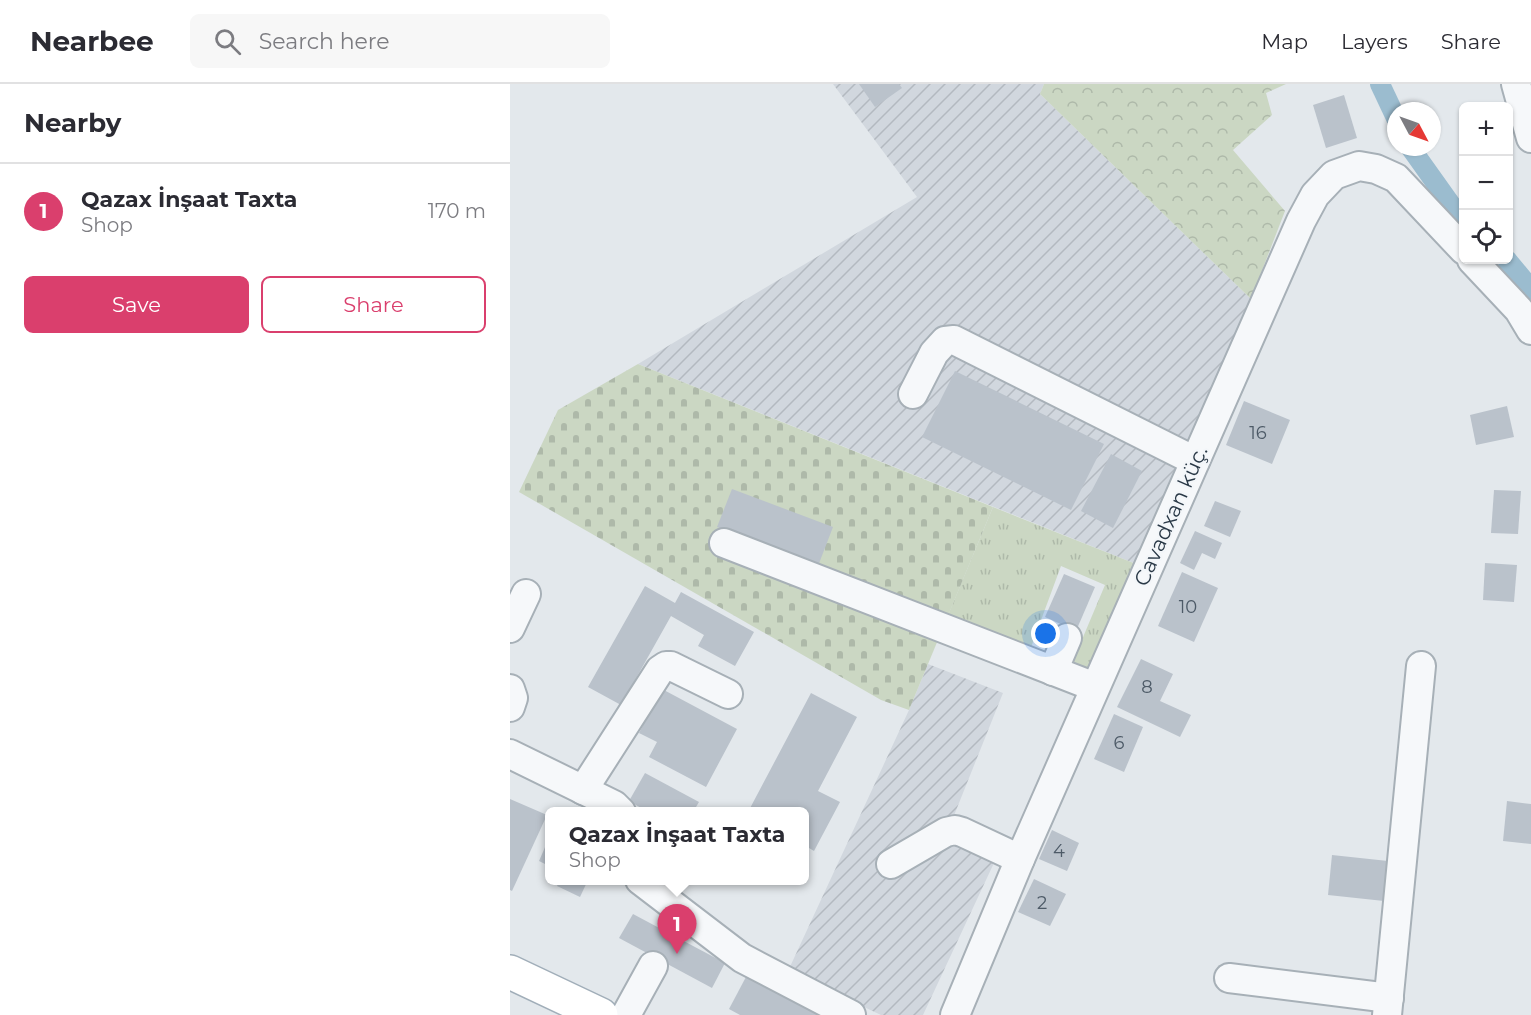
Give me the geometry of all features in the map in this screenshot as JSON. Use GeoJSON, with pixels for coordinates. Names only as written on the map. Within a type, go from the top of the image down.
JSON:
{"type":"FeatureCollection","features":[{"type":"Feature","properties":{"kind":"main road"},"geometry":{"type":"LineString","coordinates":[[510,972],[601,1015]]}},
{"type":"Feature","properties":{"kind":"street"},"geometry":{"type":"LineString","coordinates":[[1516,84],[1531,138]]}},
{"type":"Feature","properties":{"kind":"street","name":"Cavadxan küç."},"geometry":{"type":"LineString","coordinates":[[955,1015],[1095,687],[1301,221],[1315,195],[1334,175],[1359,166],[1376,169],[1396,178],[1459,245]]}},
{"type":"Feature","properties":{"kind":"street"},"geometry":{"type":"LineString","coordinates":[[1476,264],[1519,310],[1531,330]]}},
{"type":"Feature","properties":{"kind":"street"},"geometry":{"type":"LineString","coordinates":[[913,394],[934,353],[945,342],[954,340],[1195,461]]}},
{"type":"Feature","properties":{"kind":"street"},"geometry":{"type":"LineString","coordinates":[[724,543],[1095,687]]}},
{"type":"Feature","properties":{"kind":"street"},"geometry":{"type":"LineString","coordinates":[[510,628],[526,594]]}},
{"type":"Feature","properties":{"kind":"street"},"geometry":{"type":"LineString","coordinates":[[1053,671],[1066,638]]}},
{"type":"Feature","properties":{"kind":"street"},"geometry":{"type":"LineString","coordinates":[[583,789],[660,670],[666,666],[671,666],[728,694]]}},
{"type":"Feature","properties":{"kind":"street"},"geometry":{"type":"LineString","coordinates":[[1229,978],[1388,1006],[1421,666]]}},
{"type":"Feature","properties":{"kind":"street"},"geometry":{"type":"LineString","coordinates":[[510,689],[513,698],[510,707]]}},
{"type":"Feature","properties":{"kind":"street"},"geometry":{"type":"LineString","coordinates":[[510,754],[616,807]]}},
{"type":"Feature","properties":{"kind":"street"},"geometry":{"type":"LineString","coordinates":[[891,864],[946,832],[955,830],[1020,859]]}},
{"type":"Feature","properties":{"kind":"street"},"geometry":{"type":"LineString","coordinates":[[647,885],[742,958],[851,1015]]}},
{"type":"Feature","properties":{"kind":"street"},"geometry":{"type":"LineString","coordinates":[[626,1015],[653,966]]}},
{"type":"Feature","properties":{"kind":"shaded area"},"geometry":{"type":"Polygon","coordinates":[[[833,84],[1044,84],[1040,94],[1251,299],[1136,564],[638,364],[917,197],[833,84]]]}},
{"type":"Feature","properties":{"kind":"shaded area"},"geometry":{"type":"Polygon","coordinates":[[[928,664],[1003,693],[953,818],[1000,850],[923,1015],[881,1015],[788,971],[928,664]]]}},
{"type":"Feature","properties":{"kind":"green space"},"geometry":{"type":"Polygon","coordinates":[[[1044,84],[1286,84],[1266,93],[1272,115],[1233,150],[1285,211],[1251,299],[1040,94],[1044,84]]]}},
{"type":"Feature","properties":{"kind":"green space"},"geometry":{"type":"Polygon","coordinates":[[[638,364],[993,507],[909,710],[881,700],[519,492],[558,410],[638,364]]]}},
{"type":"Feature","properties":{"kind":"green space"},"geometry":{"type":"Polygon","coordinates":[[[993,507],[1136,564],[1087,673],[1070,668],[1105,585],[1061,566],[1030,650],[946,620],[993,507]]]}},
{"type":"Feature","properties":{"kind":"building"},"geometry":{"type":"Polygon","coordinates":[[[859,84],[899,84],[902,88],[875,107],[859,84]]]}},
{"type":"Feature","properties":{"kind":"building"},"geometry":{"type":"Polygon","coordinates":[[[1344,95],[1357,138],[1326,148],[1313,105],[1344,95]]]}},
{"type":"Feature","properties":{"kind":"building"},"geometry":{"type":"Polygon","coordinates":[[[955,371],[1104,444],[1071,510],[922,437],[955,371]]]}},
{"type":"Feature","properties":{"kind":"building"},"geometry":{"type":"Polygon","coordinates":[[[1244,401],[1290,420],[1272,464],[1226,445],[1244,401]]]}},
{"type":"Feature","properties":{"kind":"building"},"geometry":{"type":"Polygon","coordinates":[[[1507,406],[1514,437],[1476,445],[1470,415],[1507,406]]]}},
{"type":"Feature","properties":{"kind":"building"},"geometry":{"type":"Polygon","coordinates":[[[1111,454],[1142,471],[1113,528],[1081,511],[1111,454]]]}},
{"type":"Feature","properties":{"kind":"building"},"geometry":{"type":"Polygon","coordinates":[[[732,489],[833,527],[818,566],[717,527],[732,489]]]}},
{"type":"Feature","properties":{"kind":"building"},"geometry":{"type":"Polygon","coordinates":[[[1494,490],[1521,491],[1518,534],[1491,533],[1494,490]]]}},
{"type":"Feature","properties":{"kind":"building"},"geometry":{"type":"Polygon","coordinates":[[[1215,501],[1241,511],[1230,537],[1204,526],[1215,501]]]}},
{"type":"Feature","properties":{"kind":"building"},"geometry":{"type":"Polygon","coordinates":[[[1195,531],[1222,543],[1215,559],[1202,553],[1194,570],[1180,563],[1195,531]]]}},
{"type":"Feature","properties":{"kind":"building"},"geometry":{"type":"Polygon","coordinates":[[[1485,563],[1517,565],[1514,602],[1483,600],[1485,563]]]}},
{"type":"Feature","properties":{"kind":"building"},"geometry":{"type":"Polygon","coordinates":[[[1182,572],[1218,588],[1194,642],[1158,626],[1182,572]]]}},
{"type":"Feature","properties":{"kind":"building"},"geometry":{"type":"Polygon","coordinates":[[[1064,574],[1095,587],[1076,631],[1045,617],[1064,574]]]}},
{"type":"Feature","properties":{"kind":"building"},"geometry":{"type":"Polygon","coordinates":[[[645,586],[675,603],[681,592],[754,632],[735,666],[698,646],[704,635],[671,616],[621,705],[588,687],[645,586]]]}},
{"type":"Feature","properties":{"kind":"building"},"geometry":{"type":"Polygon","coordinates":[[[1141,659],[1173,674],[1160,701],[1191,715],[1180,737],[1117,707],[1141,659]]]}},
{"type":"Feature","properties":{"kind":"building"},"geometry":{"type":"Polygon","coordinates":[[[662,689],[737,729],[706,787],[649,757],[657,742],[639,733],[662,689]]]}},
{"type":"Feature","properties":{"kind":"building"},"geometry":{"type":"Polygon","coordinates":[[[811,693],[857,717],[818,791],[840,802],[814,851],[809,848],[809,807],[751,807],[811,693]]]}},
{"type":"Feature","properties":{"kind":"building"},"geometry":{"type":"Polygon","coordinates":[[[1114,714],[1143,727],[1124,772],[1094,759],[1114,714]]]}},
{"type":"Feature","properties":{"kind":"building"},"geometry":{"type":"Polygon","coordinates":[[[645,773],[699,802],[696,807],[639,807],[629,801],[645,773]]]}},
{"type":"Feature","properties":{"kind":"building"},"geometry":{"type":"Polygon","coordinates":[[[510,799],[545,814],[545,819],[512,891],[510,890],[510,799]]]}},
{"type":"Feature","properties":{"kind":"building"},"geometry":{"type":"Polygon","coordinates":[[[1507,801],[1531,804],[1531,844],[1503,841],[1507,801]]]}},
{"type":"Feature","properties":{"kind":"building"},"geometry":{"type":"Polygon","coordinates":[[[1052,830],[1079,843],[1067,871],[1039,859],[1052,830]]]}},
{"type":"Feature","properties":{"kind":"building"},"geometry":{"type":"Polygon","coordinates":[[[545,847],[545,864],[539,861],[545,847]]]}},
{"type":"Feature","properties":{"kind":"building"},"geometry":{"type":"Polygon","coordinates":[[[1332,855],[1388,861],[1384,901],[1328,895],[1332,855]]]}},
{"type":"Feature","properties":{"kind":"building"},"geometry":{"type":"Polygon","coordinates":[[[1034,879],[1066,894],[1050,926],[1018,912],[1034,879]]]}},
{"type":"Feature","properties":{"kind":"building"},"geometry":{"type":"Polygon","coordinates":[[[558,885],[586,885],[580,897],[558,885]]]}},
{"type":"Feature","properties":{"kind":"building"},"geometry":{"type":"Polygon","coordinates":[[[633,914],[725,963],[712,988],[619,938],[633,914]]]}},
{"type":"Feature","properties":{"kind":"building"},"geometry":{"type":"Polygon","coordinates":[[[747,975],[822,1015],[740,1015],[729,1009],[747,975]]]}},
{"type":"Feature","properties":{"kind":"waterway"},"geometry":{"type":"LineString","coordinates":[[1380,84],[1388,102]]}},
{"type":"Feature","properties":{"kind":"waterway"},"geometry":{"type":"LineString","coordinates":[[1416,156],[1459,215]]}},
{"type":"Feature","properties":{"kind":"waterway"},"geometry":{"type":"LineString","coordinates":[[1510,264],[1531,289]]}},
{"type":"Feature","properties":{"kind":"place","name":"Qazax İnşaat Taxta"},"geometry":{"type":"Point","coordinates":[677,954]}}]}
